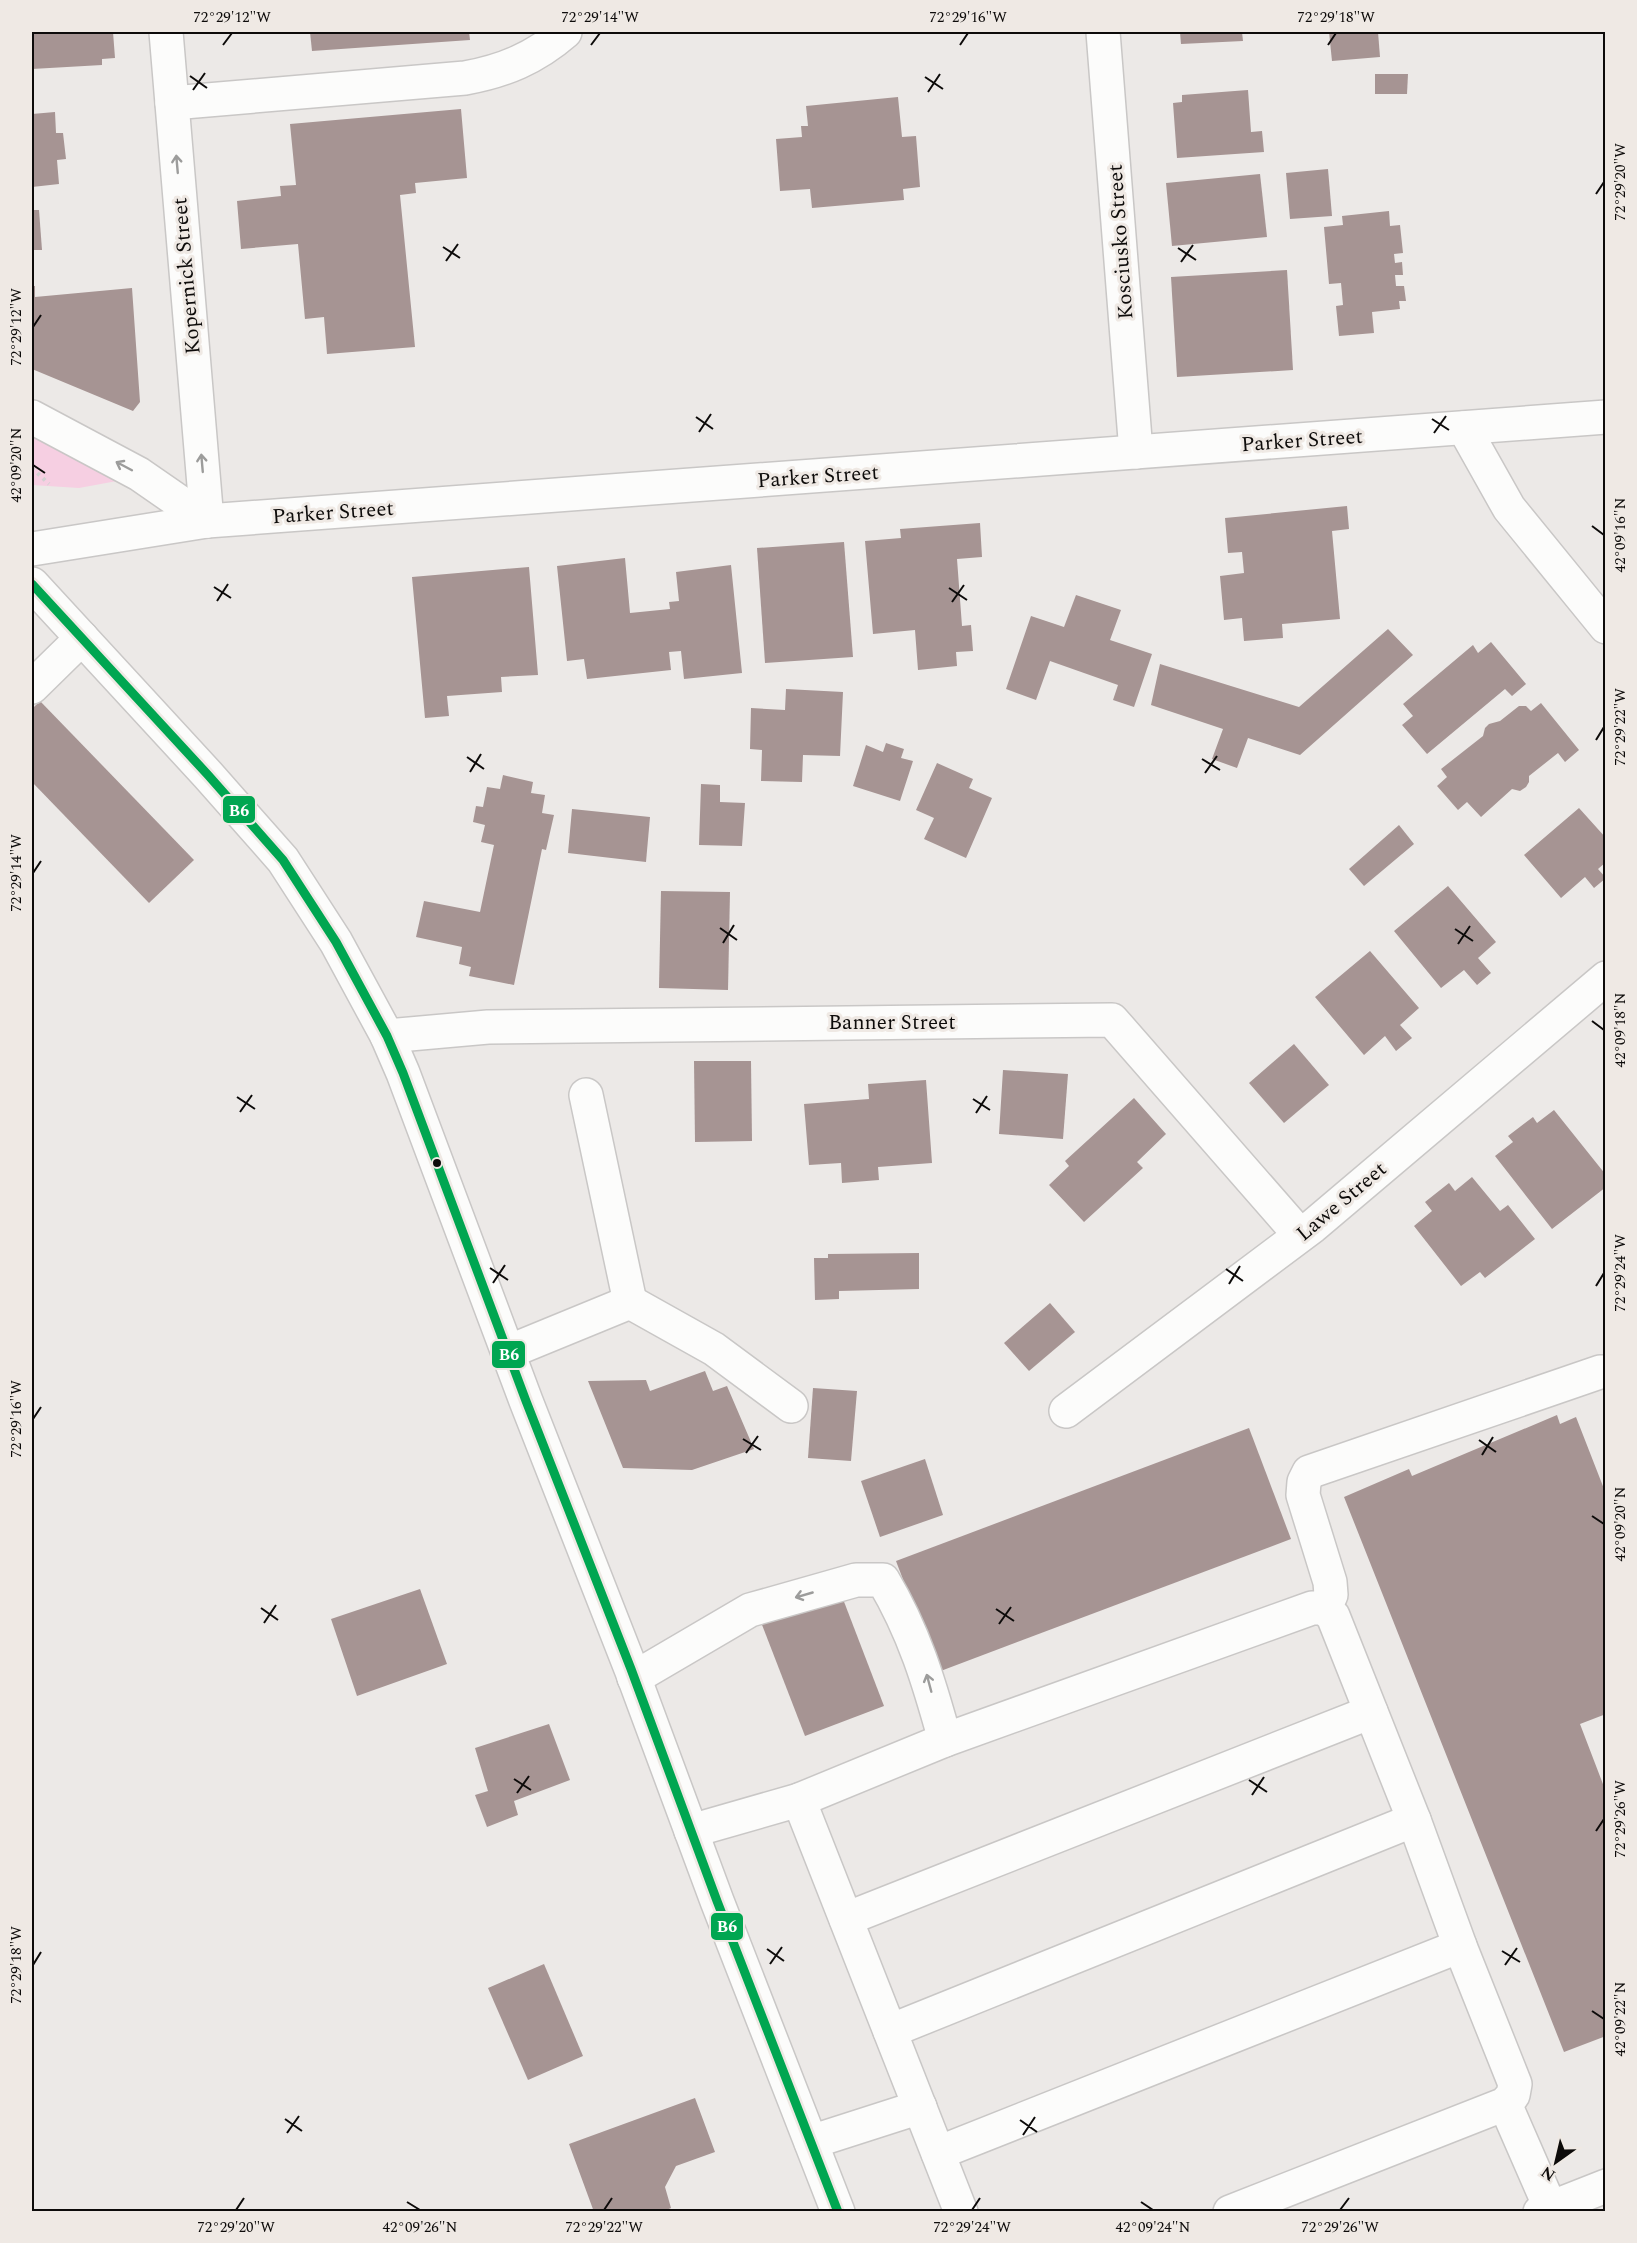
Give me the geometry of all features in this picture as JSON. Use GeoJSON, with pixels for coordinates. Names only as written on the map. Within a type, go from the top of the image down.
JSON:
{"type":"FeatureCollection","features":[{"type":"Feature","properties":{"kind":"main road","name":"Kopernick Street"},"geometry":{"type":"LineString","coordinates":[[166,32],[207,521]]}},
{"type":"Feature","properties":{"kind":"main road"},"geometry":{"type":"LineString","coordinates":[[172,103],[465,78],[488,74],[532,57],[565,32]]}},
{"type":"Feature","properties":{"kind":"main road","name":"Kosciusko Street"},"geometry":{"type":"LineString","coordinates":[[1103,32],[1136,452]]}},
{"type":"Feature","properties":{"kind":"main road"},"geometry":{"type":"LineString","coordinates":[[32,417],[139,474],[207,521]]}},
{"type":"Feature","properties":{"kind":"main road","name":"Parker Street"},"geometry":{"type":"LineString","coordinates":[[32,549],[207,521],[1605,417]]}},
{"type":"Feature","properties":{"kind":"main road"},"geometry":{"type":"LineString","coordinates":[[1464,428],[1509,508],[1605,627]]}},
{"type":"Feature","properties":{"kind":"main road"},"geometry":{"type":"LineString","coordinates":[[32,584],[250,821],[283,860],[336,942],[387,1036],[403,1072],[508,1352],[838,2211]]}},
{"type":"Feature","properties":{"kind":"main road"},"geometry":{"type":"LineString","coordinates":[[32,687],[82,638]]}},
{"type":"Feature","properties":{"kind":"main road","name":"Lawe Street"},"geometry":{"type":"LineString","coordinates":[[1066,1411],[1300,1235],[1605,978]]}},
{"type":"Feature","properties":{"kind":"main road","name":"Banner Street"},"geometry":{"type":"LineString","coordinates":[[387,1036],[488,1027],[1112,1020],[1300,1235]]}},
{"type":"Feature","properties":{"kind":"main road"},"geometry":{"type":"LineString","coordinates":[[586,1095],[630,1302],[714,1349],[791,1406]]}},
{"type":"Feature","properties":{"kind":"main road"},"geometry":{"type":"LineString","coordinates":[[508,1352],[630,1302]]}},
{"type":"Feature","properties":{"kind":"main road"},"geometry":{"type":"LineString","coordinates":[[1324,1608],[1330,1595],[1330,1582],[1303,1495],[1304,1482],[1309,1472],[1600,1371],[1605,1372]]}},
{"type":"Feature","properties":{"kind":"main road"},"geometry":{"type":"LineString","coordinates":[[634,1678],[750,1610],[856,1580],[883,1580],[902,1611],[926,1671],[945,1740]]}},
{"type":"Feature","properties":{"kind":"main road"},"geometry":{"type":"LineString","coordinates":[[691,1831],[799,1800],[945,1740],[1312,1608],[1324,1608],[1333,1617],[1515,2084],[1513,2095],[1505,2104],[1230,2211]]}},
{"type":"Feature","properties":{"kind":"main road"},"geometry":{"type":"LineString","coordinates":[[846,1919],[1371,1712]]}},
{"type":"Feature","properties":{"kind":"main road"},"geometry":{"type":"LineString","coordinates":[[799,1800],[961,2211]]}},
{"type":"Feature","properties":{"kind":"main road"},"geometry":{"type":"LineString","coordinates":[[890,2031],[1414,1820]]}},
{"type":"Feature","properties":{"kind":"main road"},"geometry":{"type":"LineString","coordinates":[[938,2153],[1460,1946]]}},
{"type":"Feature","properties":{"kind":"main road"},"geometry":{"type":"LineString","coordinates":[[1505,2104],[1545,2209],[1605,2186]]}},
{"type":"Feature","properties":{"kind":"main road"},"geometry":{"type":"LineString","coordinates":[[811,2142],[920,2107]]}},
{"type":"Feature","properties":{"kind":"path"},"geometry":{"type":"LineString","coordinates":[[32,468],[48,484]]}},
{"type":"Feature","properties":{"kind":"shaded area"},"geometry":{"type":"Polygon","coordinates":[[[32,435],[117,481],[79,488],[32,485],[32,435]]]}},
{"type":"Feature","properties":{"kind":"building"},"geometry":{"type":"Polygon","coordinates":[[[32,32],[113,32],[115,58],[102,59],[102,65],[32,69],[32,32]]]}},
{"type":"Feature","properties":{"kind":"building"},"geometry":{"type":"Polygon","coordinates":[[[310,32],[469,32],[470,40],[312,51],[310,32]]]}},
{"type":"Feature","properties":{"kind":"building"},"geometry":{"type":"Polygon","coordinates":[[[1180,32],[1242,32],[1243,41],[1181,44],[1180,32]]]}},
{"type":"Feature","properties":{"kind":"building"},"geometry":{"type":"Polygon","coordinates":[[[1329,32],[1378,32],[1380,57],[1332,61],[1329,32]]]}},
{"type":"Feature","properties":{"kind":"building"},"geometry":{"type":"Polygon","coordinates":[[[1375,74],[1408,74],[1407,94],[1375,94],[1375,74]]]}},
{"type":"Feature","properties":{"kind":"building"},"geometry":{"type":"Polygon","coordinates":[[[1248,90],[1251,132],[1262,131],[1264,152],[1177,158],[1173,103],[1182,102],[1182,95],[1248,90]]]}},
{"type":"Feature","properties":{"kind":"building"},"geometry":{"type":"Polygon","coordinates":[[[898,97],[902,137],[916,136],[920,187],[903,189],[904,200],[812,208],[810,189],[780,191],[776,139],[802,137],[801,126],[808,126],[806,106],[898,97]]]}},
{"type":"Feature","properties":{"kind":"building"},"geometry":{"type":"Polygon","coordinates":[[[461,109],[467,178],[415,183],[416,193],[400,195],[415,347],[327,354],[324,317],[305,319],[298,244],[241,249],[237,201],[281,196],[280,186],[296,185],[290,124],[461,109]]]}},
{"type":"Feature","properties":{"kind":"building"},"geometry":{"type":"Polygon","coordinates":[[[55,112],[56,133],[63,133],[66,159],[57,160],[59,184],[32,187],[32,114],[55,112]]]}},
{"type":"Feature","properties":{"kind":"building"},"geometry":{"type":"Polygon","coordinates":[[[1328,169],[1332,216],[1290,219],[1286,173],[1328,169]]]}},
{"type":"Feature","properties":{"kind":"building"},"geometry":{"type":"Polygon","coordinates":[[[1260,174],[1267,237],[1172,246],[1166,183],[1260,174]]]}},
{"type":"Feature","properties":{"kind":"building"},"geometry":{"type":"Polygon","coordinates":[[[32,210],[39,210],[42,250],[32,250],[32,210]]]}},
{"type":"Feature","properties":{"kind":"building"},"geometry":{"type":"Polygon","coordinates":[[[1389,211],[1390,226],[1400,225],[1403,253],[1394,254],[1395,263],[1402,262],[1403,275],[1395,275],[1396,286],[1404,286],[1406,301],[1399,301],[1400,309],[1372,312],[1374,333],[1339,336],[1336,306],[1343,305],[1341,283],[1329,284],[1324,227],[1343,225],[1342,216],[1389,211]]]}},
{"type":"Feature","properties":{"kind":"building"},"geometry":{"type":"Polygon","coordinates":[[[1287,270],[1293,370],[1177,377],[1171,277],[1287,270]]]}},
{"type":"Feature","properties":{"kind":"building"},"geometry":{"type":"Polygon","coordinates":[[[32,286],[35,286],[35,297],[132,288],[140,402],[133,411],[32,369],[32,286]]]}},
{"type":"Feature","properties":{"kind":"building"},"geometry":{"type":"Polygon","coordinates":[[[1347,506],[1349,529],[1332,531],[1340,619],[1282,624],[1283,638],[1244,641],[1242,618],[1224,620],[1220,576],[1244,573],[1242,552],[1228,553],[1225,518],[1347,506]]]}},
{"type":"Feature","properties":{"kind":"building"},"geometry":{"type":"Polygon","coordinates":[[[980,523],[982,557],[957,559],[962,626],[971,625],[973,651],[956,652],[957,666],[918,670],[915,630],[873,634],[865,541],[901,538],[900,529],[980,523]]]}},
{"type":"Feature","properties":{"kind":"building"},"geometry":{"type":"Polygon","coordinates":[[[844,542],[853,657],[765,663],[757,548],[844,542]]]}},
{"type":"Feature","properties":{"kind":"building"},"geometry":{"type":"Polygon","coordinates":[[[625,558],[630,613],[670,609],[669,602],[679,601],[676,572],[731,565],[742,673],[684,679],[681,651],[669,652],[671,670],[587,679],[584,659],[567,661],[557,566],[625,558]]]}},
{"type":"Feature","properties":{"kind":"building"},"geometry":{"type":"Polygon","coordinates":[[[529,567],[538,675],[501,677],[502,692],[447,696],[449,716],[425,718],[412,577],[529,567]]]}},
{"type":"Feature","properties":{"kind":"building"},"geometry":{"type":"Polygon","coordinates":[[[1076,595],[1121,610],[1110,640],[1152,654],[1134,707],[1113,700],[1118,685],[1050,661],[1036,700],[1006,689],[1031,616],[1064,627],[1076,595]]]}},
{"type":"Feature","properties":{"kind":"building"},"geometry":{"type":"Polygon","coordinates":[[[1388,629],[1413,655],[1300,755],[1248,738],[1237,768],[1212,759],[1223,729],[1151,705],[1160,664],[1299,707],[1388,629]]]}},
{"type":"Feature","properties":{"kind":"building"},"geometry":{"type":"Polygon","coordinates":[[[1491,642],[1526,684],[1512,696],[1505,689],[1427,754],[1402,725],[1413,716],[1403,704],[1473,645],[1478,653],[1491,642]]]}},
{"type":"Feature","properties":{"kind":"building"},"geometry":{"type":"Polygon","coordinates":[[[786,689],[843,692],[840,756],[803,755],[802,782],[761,781],[762,750],[750,749],[751,708],[785,710],[786,689]]]}},
{"type":"Feature","properties":{"kind":"building"},"geometry":{"type":"Polygon","coordinates":[[[40,701],[194,860],[149,903],[32,782],[32,709],[40,701]]]}},
{"type":"Feature","properties":{"kind":"building"},"geometry":{"type":"Polygon","coordinates":[[[1541,703],[1579,750],[1565,762],[1558,753],[1529,776],[1526,787],[1520,791],[1512,789],[1481,817],[1467,802],[1458,810],[1437,786],[1447,777],[1441,769],[1483,736],[1489,724],[1500,721],[1519,706],[1526,706],[1531,711],[1541,703]]]}},
{"type":"Feature","properties":{"kind":"building"},"geometry":{"type":"Polygon","coordinates":[[[886,743],[904,749],[901,758],[913,761],[900,801],[853,786],[866,745],[883,752],[886,743]]]}},
{"type":"Feature","properties":{"kind":"building"},"geometry":{"type":"Polygon","coordinates":[[[937,763],[973,779],[969,788],[992,798],[966,858],[924,839],[934,818],[916,810],[937,763]]]}},
{"type":"Feature","properties":{"kind":"building"},"geometry":{"type":"Polygon","coordinates":[[[503,775],[533,782],[531,793],[545,795],[542,813],[554,815],[546,850],[542,849],[514,985],[469,976],[471,967],[459,964],[462,947],[416,937],[424,901],[480,912],[494,845],[481,842],[485,825],[473,822],[476,806],[483,807],[487,787],[500,789],[503,775]]]}},
{"type":"Feature","properties":{"kind":"building"},"geometry":{"type":"Polygon","coordinates":[[[701,784],[720,785],[720,802],[745,803],[742,846],[699,845],[701,784]]]}},
{"type":"Feature","properties":{"kind":"building"},"geometry":{"type":"Polygon","coordinates":[[[1579,808],[1606,838],[1606,862],[1598,869],[1606,878],[1594,888],[1585,877],[1561,898],[1524,855],[1579,808]]]}},
{"type":"Feature","properties":{"kind":"building"},"geometry":{"type":"Polygon","coordinates":[[[572,809],[650,817],[646,862],[568,853],[572,809]]]}},
{"type":"Feature","properties":{"kind":"building"},"geometry":{"type":"Polygon","coordinates":[[[1399,825],[1414,844],[1364,886],[1349,869],[1399,825]]]}},
{"type":"Feature","properties":{"kind":"building"},"geometry":{"type":"Polygon","coordinates":[[[1448,886],[1496,942],[1478,958],[1491,973],[1477,985],[1464,970],[1441,988],[1394,931],[1448,886]]]}},
{"type":"Feature","properties":{"kind":"building"},"geometry":{"type":"Polygon","coordinates":[[[661,891],[730,892],[728,990],[659,988],[661,891]]]}},
{"type":"Feature","properties":{"kind":"building"},"geometry":{"type":"Polygon","coordinates":[[[1370,951],[1419,1008],[1400,1025],[1412,1038],[1396,1051],[1385,1036],[1364,1055],[1315,997],[1370,951]]]}},
{"type":"Feature","properties":{"kind":"building"},"geometry":{"type":"Polygon","coordinates":[[[1294,1044],[1329,1085],[1284,1123],[1249,1083],[1294,1044]]]}},
{"type":"Feature","properties":{"kind":"building"},"geometry":{"type":"Polygon","coordinates":[[[694,1061],[751,1061],[752,1141],[695,1142],[694,1061]]]}},
{"type":"Feature","properties":{"kind":"building"},"geometry":{"type":"Polygon","coordinates":[[[1003,1070],[1068,1074],[1063,1139],[999,1134],[1003,1070]]]}},
{"type":"Feature","properties":{"kind":"building"},"geometry":{"type":"Polygon","coordinates":[[[926,1080],[932,1163],[878,1167],[879,1180],[842,1183],[841,1163],[809,1165],[804,1104],[869,1099],[868,1084],[926,1080]]]}},
{"type":"Feature","properties":{"kind":"building"},"geometry":{"type":"Polygon","coordinates":[[[1134,1098],[1166,1134],[1137,1162],[1143,1168],[1084,1222],[1049,1185],[1069,1166],[1065,1161],[1134,1098]]]}},
{"type":"Feature","properties":{"kind":"building"},"geometry":{"type":"Polygon","coordinates":[[[1554,1110],[1606,1175],[1606,1187],[1552,1229],[1495,1156],[1513,1142],[1508,1136],[1533,1117],[1537,1123],[1554,1110]]]}},
{"type":"Feature","properties":{"kind":"building"},"geometry":{"type":"Polygon","coordinates":[[[1472,1177],[1500,1211],[1508,1205],[1535,1239],[1485,1278],[1480,1272],[1461,1286],[1414,1226],[1432,1211],[1425,1202],[1449,1183],[1455,1191],[1472,1177]]]}},
{"type":"Feature","properties":{"kind":"building"},"geometry":{"type":"Polygon","coordinates":[[[919,1253],[919,1289],[839,1291],[839,1299],[815,1300],[814,1258],[828,1258],[828,1254],[919,1253]]]}},
{"type":"Feature","properties":{"kind":"building"},"geometry":{"type":"Polygon","coordinates":[[[1050,1303],[1075,1332],[1029,1371],[1004,1343],[1050,1303]]]}},
{"type":"Feature","properties":{"kind":"building"},"geometry":{"type":"Polygon","coordinates":[[[705,1371],[713,1391],[727,1386],[754,1449],[692,1470],[623,1468],[588,1381],[646,1380],[650,1391],[705,1371]]]}},
{"type":"Feature","properties":{"kind":"building"},"geometry":{"type":"Polygon","coordinates":[[[813,1388],[857,1391],[851,1461],[808,1458],[813,1388]]]}},
{"type":"Feature","properties":{"kind":"building"},"geometry":{"type":"Polygon","coordinates":[[[1557,1415],[1560,1424],[1576,1417],[1606,1494],[1606,1714],[1580,1724],[1606,1792],[1606,2036],[1564,2052],[1344,1497],[1409,1469],[1412,1476],[1557,1415]]]}},
{"type":"Feature","properties":{"kind":"building"},"geometry":{"type":"Polygon","coordinates":[[[1249,1428],[1291,1539],[938,1672],[896,1561],[1249,1428]]]}},
{"type":"Feature","properties":{"kind":"building"},"geometry":{"type":"Polygon","coordinates":[[[925,1459],[943,1515],[880,1537],[861,1481],[925,1459]]]}},
{"type":"Feature","properties":{"kind":"building"},"geometry":{"type":"Polygon","coordinates":[[[838,1586],[884,1706],[805,1736],[759,1617],[838,1586]]]}},
{"type":"Feature","properties":{"kind":"building"},"geometry":{"type":"Polygon","coordinates":[[[420,1589],[447,1664],[357,1696],[331,1619],[420,1589]]]}},
{"type":"Feature","properties":{"kind":"building"},"geometry":{"type":"Polygon","coordinates":[[[549,1724],[570,1780],[514,1801],[518,1815],[487,1827],[475,1795],[488,1791],[475,1748],[549,1724]]]}},
{"type":"Feature","properties":{"kind":"building"},"geometry":{"type":"Polygon","coordinates":[[[544,1964],[583,2056],[528,2080],[488,1988],[544,1964]]]}},
{"type":"Feature","properties":{"kind":"building"},"geometry":{"type":"Polygon","coordinates":[[[695,2098],[715,2152],[676,2166],[665,2187],[671,2208],[662,2212],[594,2212],[569,2144],[695,2098]]]}},
{"type":"Feature","properties":{"kind":"transit line","name":"B6"},"geometry":{"type":"LineString","coordinates":[[32,584],[283,860],[336,942],[387,1036],[838,2212]]}}]}
